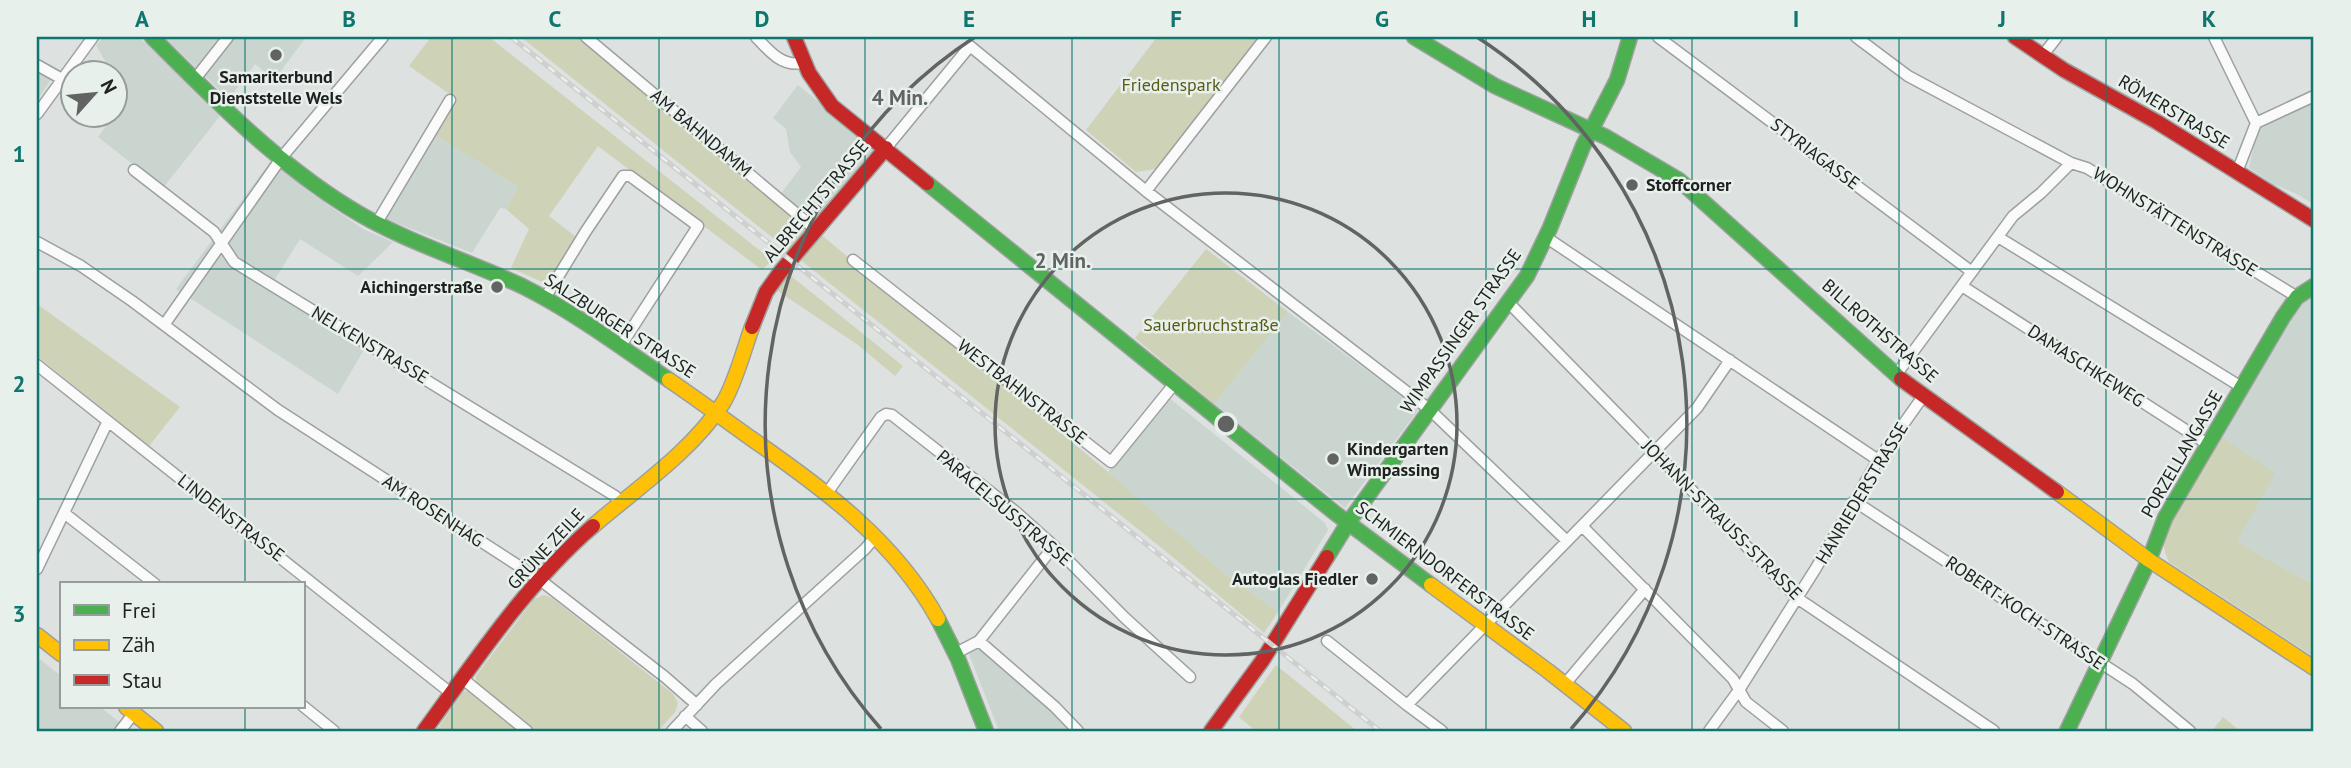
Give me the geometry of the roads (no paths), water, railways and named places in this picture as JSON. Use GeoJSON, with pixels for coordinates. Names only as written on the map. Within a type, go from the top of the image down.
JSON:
{"type":"FeatureCollection","features":[{"type":"Feature","properties":{"kind":"street"},"geometry":{"type":"LineString","coordinates":[[76,60],[93,37]]}},
{"type":"Feature","properties":{"kind":"street","name":"SALZBURGER STRASSE"},"geometry":{"type":"LineString","coordinates":[[152,37],[282,157],[347,207],[376,224],[462,259],[545,298],[716,413],[827,493],[876,536],[920,589],[956,653],[986,731]]}},
{"type":"Feature","properties":{"kind":"street"},"geometry":{"type":"LineString","coordinates":[[195,79],[228,37]]}},
{"type":"Feature","properties":{"kind":"street"},"geometry":{"type":"LineString","coordinates":[[164,325],[282,157],[383,37]]}},
{"type":"Feature","properties":{"kind":"street","name":"AM BAHNDAMM"},"geometry":{"type":"LineString","coordinates":[[586,37],[816,230]]}},
{"type":"Feature","properties":{"kind":"street"},"geometry":{"type":"LineString","coordinates":[[756,37],[784,62],[793,65],[802,63]]}},
{"type":"Feature","properties":{"kind":"street","name":"ALBRECHTSTRASSE"},"geometry":{"type":"LineString","coordinates":[[716,413],[724,401],[766,292],[886,149],[832,106],[816,87],[802,63],[794,37]]}},
{"type":"Feature","properties":{"kind":"street"},"geometry":{"type":"LineString","coordinates":[[1146,191],[1266,37]]}},
{"type":"Feature","properties":{"kind":"street","name":"BILLROTHSTRASSE"},"geometry":{"type":"LineString","coordinates":[[1415,37],[1495,86],[1591,130],[1660,168],[1696,194],[1896,375],[2149,560],[2314,668]]}},
{"type":"Feature","properties":{"kind":"street","name":"WIMPASSINGER STRASSE"},"geometry":{"type":"LineString","coordinates":[[1211,731],[1262,661],[1348,523],[1509,303],[1547,238],[1591,130],[1628,54],[1630,37]]}},
{"type":"Feature","properties":{"kind":"street","name":"STYRIAGASSE"},"geometry":{"type":"LineString","coordinates":[[1658,37],[1972,272]]}},
{"type":"Feature","properties":{"kind":"street"},"geometry":{"type":"LineString","coordinates":[[1856,37],[1908,76],[2071,163]]}},
{"type":"Feature","properties":{"kind":"street","name":"RÖMERSTRASSE"},"geometry":{"type":"LineString","coordinates":[[2015,37],[2064,70],[2157,122],[2314,220]]}},
{"type":"Feature","properties":{"kind":"street"},"geometry":{"type":"LineString","coordinates":[[2042,55],[2057,37]]}},
{"type":"Feature","properties":{"kind":"street"},"geometry":{"type":"LineString","coordinates":[[2214,37],[2256,123]]}},
{"type":"Feature","properties":{"kind":"street"},"geometry":{"type":"LineString","coordinates":[[886,149],[970,46],[1146,191],[1429,409],[1567,541]]}},
{"type":"Feature","properties":{"kind":"street"},"geometry":{"type":"LineString","coordinates":[[37,65],[60,78]]}},
{"type":"Feature","properties":{"kind":"street"},"geometry":{"type":"LineString","coordinates":[[37,114],[60,82]]}},
{"type":"Feature","properties":{"kind":"street"},"geometry":{"type":"LineString","coordinates":[[2236,172],[2256,123],[2314,96]]}},
{"type":"Feature","properties":{"kind":"street"},"geometry":{"type":"LineString","coordinates":[[376,224],[450,100]]}},
{"type":"Feature","properties":{"kind":"street","name":"SCHMIERNDORFERSTRASSE"},"geometry":{"type":"LineString","coordinates":[[886,149],[1348,523],[1624,731]]}},
{"type":"Feature","properties":{"kind":"street","name":"WOHNSTÄTTENSTRASSE"},"geometry":{"type":"LineString","coordinates":[[1896,375],[2013,216],[2071,163],[2087,168],[2297,297]]}},
{"type":"Feature","properties":{"kind":"street","name":"NELKENSTRASSE"},"geometry":{"type":"LineString","coordinates":[[134,170],[214,232],[234,262],[615,496],[620,502]]}},
{"type":"Feature","properties":{"kind":"street"},"geometry":{"type":"LineString","coordinates":[[545,298],[623,176],[630,176],[698,226],[620,347]]}},
{"type":"Feature","properties":{"kind":"street"},"geometry":{"type":"LineString","coordinates":[[1998,237],[2243,388]]}},
{"type":"Feature","properties":{"kind":"street"},"geometry":{"type":"LineString","coordinates":[[1547,238],[1878,460]]}},
{"type":"Feature","properties":{"kind":"street","name":"AM ROSENHAG"},"geometry":{"type":"LineString","coordinates":[[37,242],[81,267],[278,410],[540,579],[665,677],[696,705]]}},
{"type":"Feature","properties":{"kind":"street","name":"WESTBAHNSTRASSE"},"geometry":{"type":"LineString","coordinates":[[853,260],[1111,462],[1175,383]]}},
{"type":"Feature","properties":{"kind":"street","name":"DAMASCHKEWEG"},"geometry":{"type":"LineString","coordinates":[[1962,286],[2209,445]]}},
{"type":"Feature","properties":{"kind":"street","name":"PORZELLANGASSE"},"geometry":{"type":"LineString","coordinates":[[2067,731],[2149,560],[2165,518],[2297,297],[2314,286]]}},
{"type":"Feature","properties":{"kind":"street","name":"JOHANN-STRAUSS-STRASSE"},"geometry":{"type":"LineString","coordinates":[[1509,303],[1797,598],[1994,731]]}},
{"type":"Feature","properties":{"kind":"street"},"geometry":{"type":"LineString","coordinates":[[1407,705],[1698,408],[1730,360]]}},
{"type":"Feature","properties":{"kind":"street","name":"LINDENSTRASSE"},"geometry":{"type":"LineString","coordinates":[[37,367],[452,694]]}},
{"type":"Feature","properties":{"kind":"street","name":"HANRIEDERSTRASSE"},"geometry":{"type":"LineString","coordinates":[[1709,731],[1739,690],[1797,598],[1878,460],[1924,395]]}},
{"type":"Feature","properties":{"kind":"street","name":"GRÜNE ZEILE"},"geometry":{"type":"LineString","coordinates":[[424,731],[540,579],[571,546],[697,434],[716,413]]}},
{"type":"Feature","properties":{"kind":"street","name":"PARACELSUSSTRASSE"},"geometry":{"type":"LineString","coordinates":[[827,493],[881,417],[892,415],[1016,512],[1189,677]]}},
{"type":"Feature","properties":{"kind":"street"},"geometry":{"type":"LineString","coordinates":[[37,569],[108,421]]}},
{"type":"Feature","properties":{"kind":"street","name":"ROBERT-KOCH-STRASSE"},"geometry":{"type":"LineString","coordinates":[[1854,501],[2133,684],[2190,731]]}},
{"type":"Feature","properties":{"kind":"street"},"geometry":{"type":"LineString","coordinates":[[64,513],[152,582]]}},
{"type":"Feature","properties":{"kind":"street"},"geometry":{"type":"LineString","coordinates":[[1582,526],[1725,671],[1746,702],[1783,731]]}},
{"type":"Feature","properties":{"kind":"street"},"geometry":{"type":"LineString","coordinates":[[672,731],[696,705],[876,536]]}},
{"type":"Feature","properties":{"kind":"street"},"geometry":{"type":"LineString","coordinates":[[956,653],[979,641],[1054,546]]}},
{"type":"Feature","properties":{"kind":"street"},"geometry":{"type":"LineString","coordinates":[[1564,684],[1644,589]]}},
{"type":"Feature","properties":{"kind":"street"},"geometry":{"type":"LineString","coordinates":[[37,635],[60,653]]}},
{"type":"Feature","properties":{"kind":"street"},"geometry":{"type":"LineString","coordinates":[[979,641],[1055,707],[1078,731]]}},
{"type":"Feature","properties":{"kind":"street"},"geometry":{"type":"LineString","coordinates":[[1327,641],[1442,731]]}},
{"type":"Feature","properties":{"kind":"street"},"geometry":{"type":"LineString","coordinates":[[463,679],[527,731]]}},
{"type":"Feature","properties":{"kind":"street"},"geometry":{"type":"LineString","coordinates":[[304,707],[334,731]]}},
{"type":"Feature","properties":{"kind":"street"},"geometry":{"type":"LineString","coordinates":[[120,731],[130,710],[156,731]]}},
{"type":"Feature","properties":{"kind":"street"},"geometry":{"type":"LineString","coordinates":[[685,716],[702,731]]}},
{"type":"Feature","properties":{"kind":"railway"},"geometry":{"type":"LineString","coordinates":[[511,37],[1380,731]]}},
{"type":"Feature","properties":{"kind":"place","name":"Samariterbund Dienststelle Wels"},"geometry":{"type":"Point","coordinates":[276,55]}},
{"type":"Feature","properties":{"kind":"place","name":"Stoffcorner"},"geometry":{"type":"Point","coordinates":[1632,185]}},
{"type":"Feature","properties":{"kind":"place","name":"Aichingerstraße"},"geometry":{"type":"Point","coordinates":[497,287]}},
{"type":"Feature","properties":{"kind":"place","name":"Kindergarten Wimpassing"},"geometry":{"type":"Point","coordinates":[1333,459]}},
{"type":"Feature","properties":{"kind":"place","name":"Autoglas Fiedler"},"geometry":{"type":"Point","coordinates":[1372,579]}},
{"type":"Feature","properties":{"kind":"park label","name":"Friedenspark"},"geometry":{"type":"Point","coordinates":[1171,85]}},
{"type":"Feature","properties":{"kind":"park label","name":"Sauerbruchstraße"},"geometry":{"type":"Point","coordinates":[1211,325]}}]}
